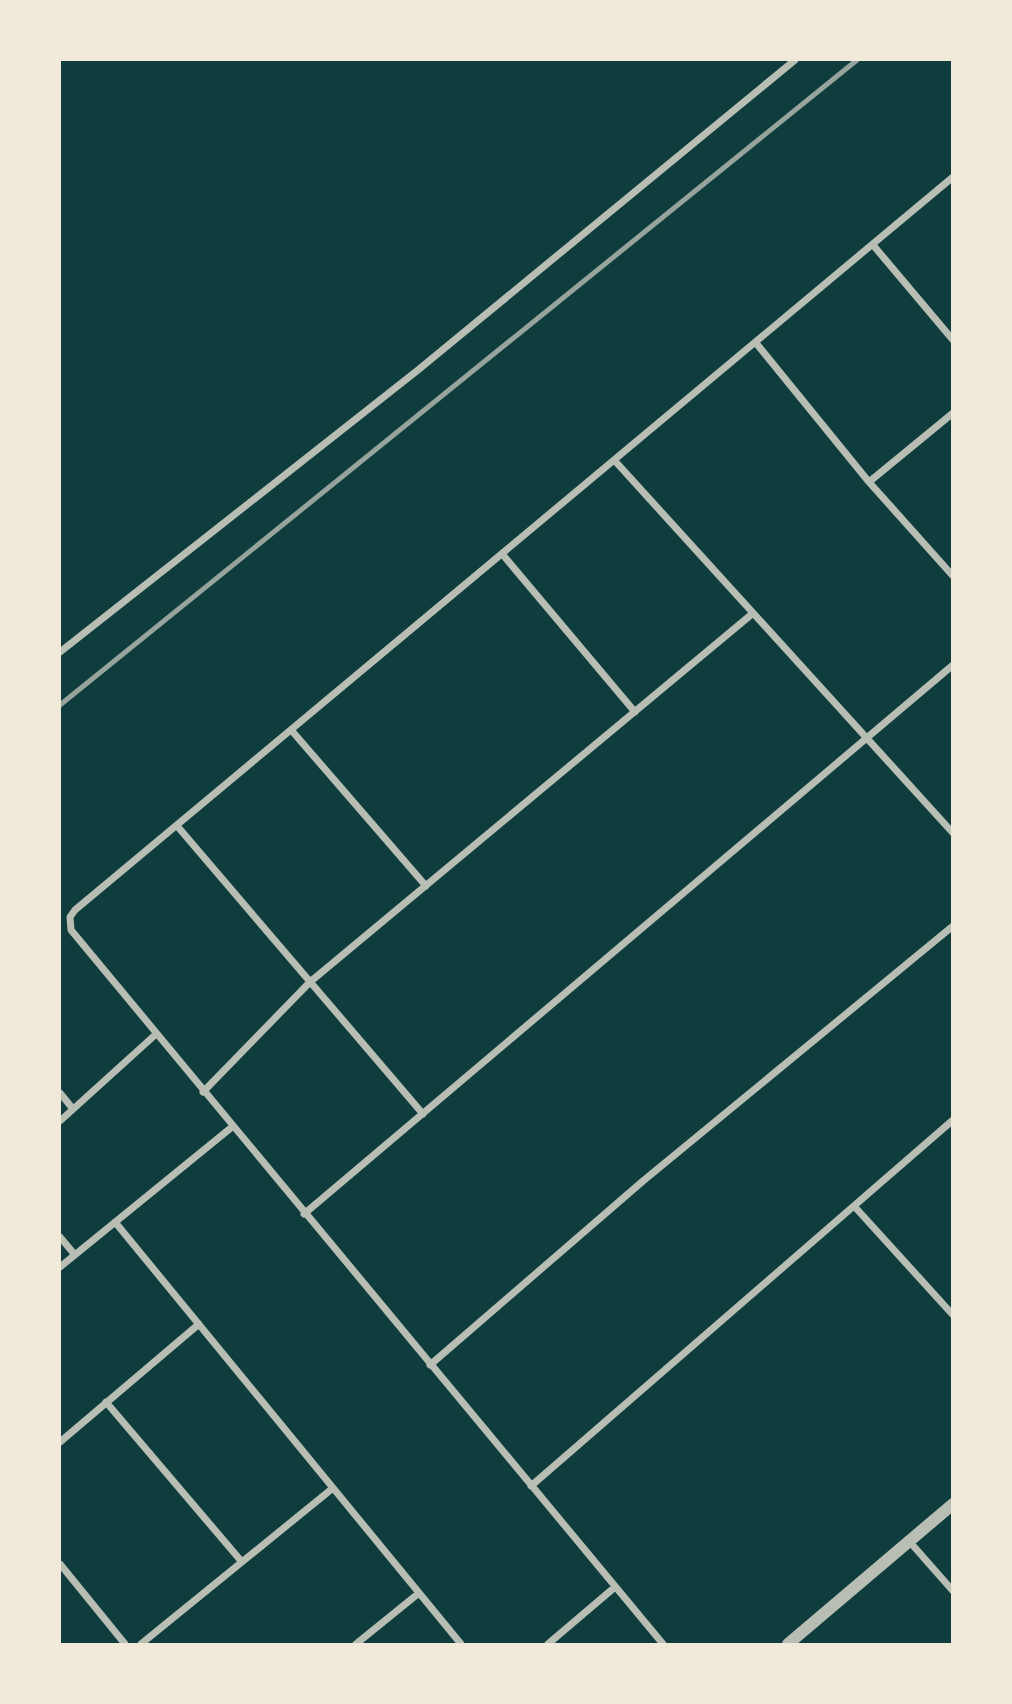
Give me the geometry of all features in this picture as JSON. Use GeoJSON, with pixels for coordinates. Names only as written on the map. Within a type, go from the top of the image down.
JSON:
{"type":"FeatureCollection","features":[{"type":"Feature","properties":{"kind":"street"},"geometry":{"type":"LineString","coordinates":[[60,652],[407,378],[795,60]]}},
{"type":"Feature","properties":{"kind":"street"},"geometry":{"type":"LineString","coordinates":[[663,1644],[155,1035],[69,923],[75,910],[292,732],[953,177]]}},
{"type":"Feature","properties":{"kind":"street"},"geometry":{"type":"LineString","coordinates":[[873,245],[953,340]]}},
{"type":"Feature","properties":{"kind":"street"},"geometry":{"type":"LineString","coordinates":[[755,343],[869,482],[953,576]]}},
{"type":"Feature","properties":{"kind":"street"},"geometry":{"type":"LineString","coordinates":[[869,482],[953,413]]}},
{"type":"Feature","properties":{"kind":"street"},"geometry":{"type":"LineString","coordinates":[[615,461],[864,739],[953,833]]}},
{"type":"Feature","properties":{"kind":"street"},"geometry":{"type":"LineString","coordinates":[[503,555],[635,712]]}},
{"type":"Feature","properties":{"kind":"street"},"geometry":{"type":"LineString","coordinates":[[203,1092],[310,982],[752,614]]}},
{"type":"Feature","properties":{"kind":"street"},"geometry":{"type":"LineString","coordinates":[[304,1214],[953,665]]}},
{"type":"Feature","properties":{"kind":"street"},"geometry":{"type":"LineString","coordinates":[[292,732],[426,886]]}},
{"type":"Feature","properties":{"kind":"street"},"geometry":{"type":"LineString","coordinates":[[178,827],[423,1114]]}},
{"type":"Feature","properties":{"kind":"street"},"geometry":{"type":"LineString","coordinates":[[430,1365],[643,1181],[953,926]]}},
{"type":"Feature","properties":{"kind":"street"},"geometry":{"type":"LineString","coordinates":[[60,1121],[155,1035]]}},
{"type":"Feature","properties":{"kind":"street"},"geometry":{"type":"LineString","coordinates":[[60,1093],[73,1109]]}},
{"type":"Feature","properties":{"kind":"street"},"geometry":{"type":"LineString","coordinates":[[531,1486],[953,1120]]}},
{"type":"Feature","properties":{"kind":"street"},"geometry":{"type":"LineString","coordinates":[[60,1267],[232,1127]]}},
{"type":"Feature","properties":{"kind":"street"},"geometry":{"type":"LineString","coordinates":[[853,1206],[953,1315]]}},
{"type":"Feature","properties":{"kind":"street"},"geometry":{"type":"LineString","coordinates":[[115,1222],[461,1644]]}},
{"type":"Feature","properties":{"kind":"street"},"geometry":{"type":"LineString","coordinates":[[60,1237],[75,1255]]}},
{"type":"Feature","properties":{"kind":"street"},"geometry":{"type":"LineString","coordinates":[[60,1442],[199,1324]]}},
{"type":"Feature","properties":{"kind":"street"},"geometry":{"type":"LineString","coordinates":[[106,1402],[242,1562]]}},
{"type":"Feature","properties":{"kind":"street"},"geometry":{"type":"LineString","coordinates":[[141,1644],[333,1488]]}},
{"type":"Feature","properties":{"kind":"street"},"geometry":{"type":"LineString","coordinates":[[788,1644],[953,1504]]}},
{"type":"Feature","properties":{"kind":"street"},"geometry":{"type":"LineString","coordinates":[[909,1541],[953,1591]]}},
{"type":"Feature","properties":{"kind":"street"},"geometry":{"type":"LineString","coordinates":[[60,1564],[125,1644]]}},
{"type":"Feature","properties":{"kind":"street"},"geometry":{"type":"LineString","coordinates":[[548,1644],[615,1587]]}},
{"type":"Feature","properties":{"kind":"street"},"geometry":{"type":"LineString","coordinates":[[356,1644],[419,1593]]}},
{"type":"Feature","properties":{"kind":"railway"},"geometry":{"type":"LineString","coordinates":[[60,705],[857,60]]}}]}
